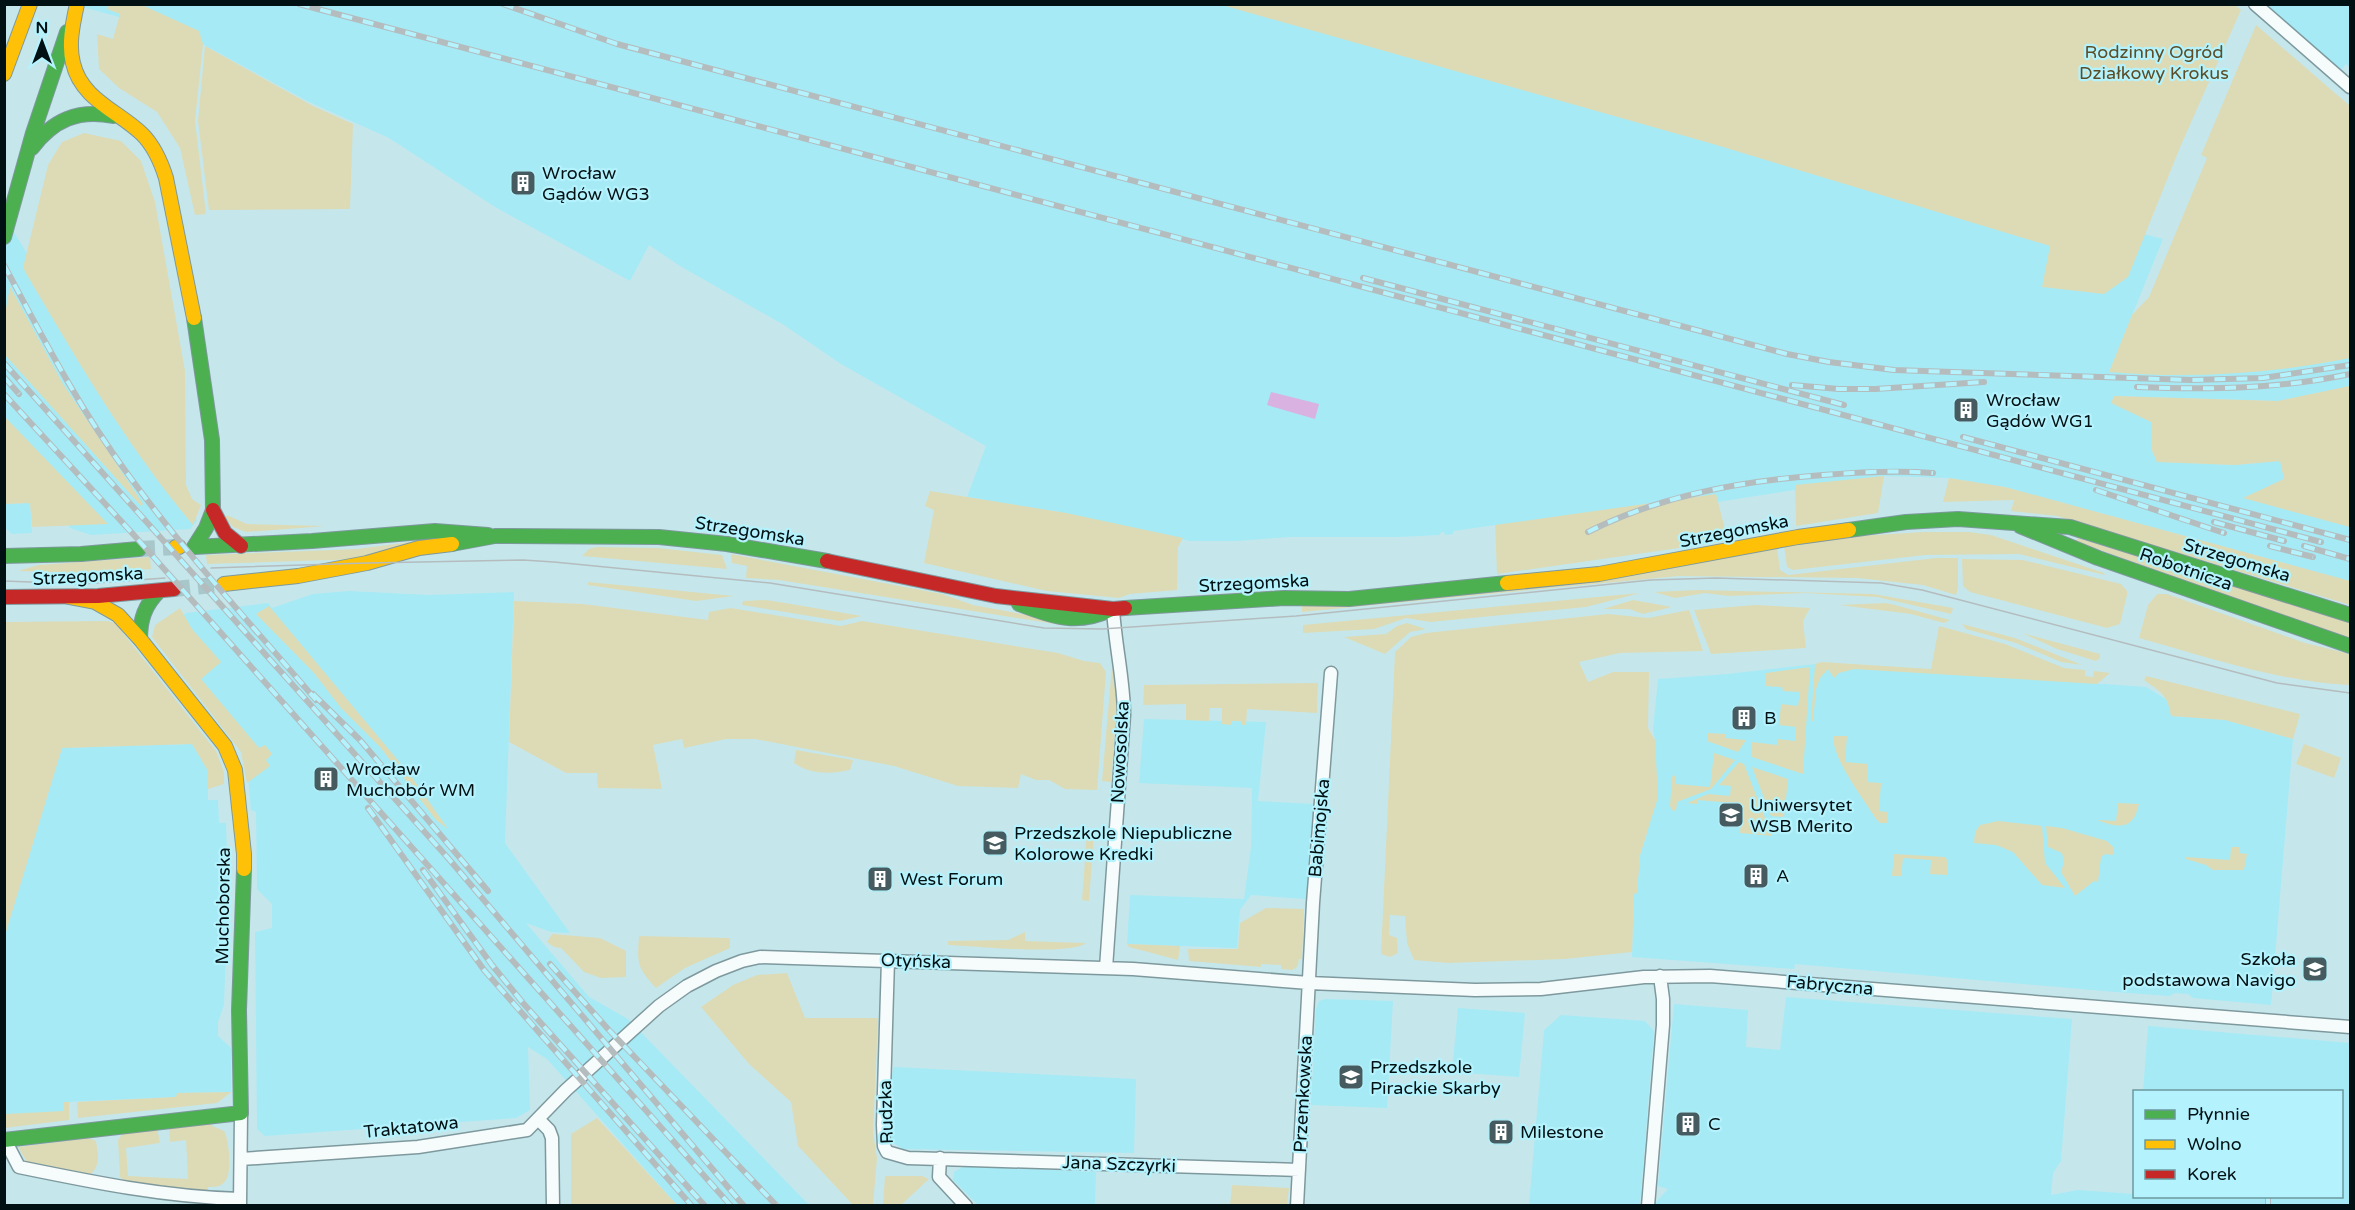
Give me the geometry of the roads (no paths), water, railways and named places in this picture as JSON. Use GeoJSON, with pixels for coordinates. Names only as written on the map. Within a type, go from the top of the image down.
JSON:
{"type":"FeatureCollection","features":[{"type":"Feature","properties":{"kind":"main road"},"geometry":{"type":"LineString","coordinates":[[4,74],[30,4]]}},
{"type":"Feature","properties":{"kind":"main road"},"geometry":{"type":"LineString","coordinates":[[77,4],[70,45],[76,77],[90,96],[133,126],[149,142],[163,167],[197,336],[212,440],[213,510],[225,533],[241,546]]}},
{"type":"Feature","properties":{"kind":"main road"},"geometry":{"type":"LineString","coordinates":[[4,237],[44,95],[77,4]]}},
{"type":"Feature","properties":{"kind":"main road"},"geometry":{"type":"LineString","coordinates":[[24,160],[41,134],[65,117],[97,113],[122,118]]}},
{"type":"Feature","properties":{"kind":"main road","name":"Strzegomska"},"geometry":{"type":"LineString","coordinates":[[213,510],[206,528],[194,547],[241,546],[463,530],[495,536],[659,537],[704,541],[853,566],[996,596],[1113,609],[1284,598],[1349,599],[1624,571],[1798,537],[1906,522],[1958,519],[2070,527],[2350,615]]}},
{"type":"Feature","properties":{"kind":"main road","name":"Robotnicza"},"geometry":{"type":"LineString","coordinates":[[2011,522],[2098,558],[2350,646]]}},
{"type":"Feature","properties":{"kind":"main road","name":"Strzegomska"},"geometry":{"type":"LineString","coordinates":[[224,584],[298,576],[367,562],[419,548],[463,543],[495,536]]}},
{"type":"Feature","properties":{"kind":"main road","name":"Strzegomska"},"geometry":{"type":"LineString","coordinates":[[4,556],[81,554],[139,549]]}},
{"type":"Feature","properties":{"kind":"main road","name":"Strzegomska"},"geometry":{"type":"LineString","coordinates":[[4,597],[69,597],[174,589]]}},
{"type":"Feature","properties":{"kind":"main road"},"geometry":{"type":"LineString","coordinates":[[140,639],[142,612],[148,601],[159,591]]}},
{"type":"Feature","properties":{"kind":"main road","name":"Muchoborska"},"geometry":{"type":"LineString","coordinates":[[69,597],[95,602],[110,609],[140,639],[225,746],[235,770],[244,854],[239,1019],[241,1113]]}},
{"type":"Feature","properties":{"kind":"main road"},"geometry":{"type":"LineString","coordinates":[[5,1140],[241,1113]]}},
{"type":"Feature","properties":{"kind":"street"},"geometry":{"type":"LineString","coordinates":[[2255,4],[2350,87]]}},
{"type":"Feature","properties":{"kind":"street","name":"Nowosolska"},"geometry":{"type":"LineString","coordinates":[[1106,968],[1124,708],[1113,609]]}},
{"type":"Feature","properties":{"kind":"street","name":"Babimojska"},"geometry":{"type":"LineString","coordinates":[[1309,983],[1331,673]]}},
{"type":"Feature","properties":{"kind":"street","name":"Otyńska"},"geometry":{"type":"LineString","coordinates":[[566,1090],[659,1006],[687,986],[721,969],[760,957],[1106,968],[1309,983]]}},
{"type":"Feature","properties":{"kind":"street","name":"Rudzka"},"geometry":{"type":"LineString","coordinates":[[888,960],[884,1146],[887,1152],[896,1155],[940,1158]]}},
{"type":"Feature","properties":{"kind":"street"},"geometry":{"type":"LineString","coordinates":[[1648,1206],[1664,1025],[1664,999],[1660,976]]}},
{"type":"Feature","properties":{"kind":"street","name":"Fabryczna"},"geometry":{"type":"LineString","coordinates":[[1309,983],[1509,990],[1576,987],[1660,976],[1755,979],[2350,1027]]}},
{"type":"Feature","properties":{"kind":"street","name":"Przemkowska"},"geometry":{"type":"LineString","coordinates":[[1297,1206],[1309,983]]}},
{"type":"Feature","properties":{"kind":"street","name":"Traktatowa"},"geometry":{"type":"LineString","coordinates":[[241,1159],[429,1145],[527,1130],[566,1090]]}},
{"type":"Feature","properties":{"kind":"street","name":"Muchoborska"},"geometry":{"type":"LineString","coordinates":[[240,1202],[241,1113]]}},
{"type":"Feature","properties":{"kind":"street"},"geometry":{"type":"LineString","coordinates":[[539,1120],[549,1130],[552,1138],[553,1206]]}},
{"type":"Feature","properties":{"kind":"street"},"geometry":{"type":"LineString","coordinates":[[5,1140],[19,1167],[108,1185],[240,1202]]}},
{"type":"Feature","properties":{"kind":"street"},"geometry":{"type":"LineString","coordinates":[[940,1158],[939,1177],[966,1206]]}},
{"type":"Feature","properties":{"kind":"street","name":"Jana Szczyrki"},"geometry":{"type":"LineString","coordinates":[[940,1158],[1299,1170]]}},
{"type":"Feature","properties":{"kind":"tunnel"},"geometry":{"type":"LineString","coordinates":[[139,549],[176,547]]}},
{"type":"Feature","properties":{"kind":"tunnel"},"geometry":{"type":"LineString","coordinates":[[174,589],[224,584]]}},
{"type":"Feature","properties":{"kind":"tram line"},"geometry":{"type":"LineString","coordinates":[[211,568],[523,560],[554,562],[770,583],[1044,628],[1102,629],[1296,616],[1651,580],[1716,578],[1881,583],[1922,590],[2277,683],[2350,693]]}},
{"type":"Feature","properties":{"kind":"tram line"},"geometry":{"type":"LineString","coordinates":[[4,581],[82,584],[165,578]]}},
{"type":"Feature","properties":{"kind":"railway"},"geometry":{"type":"LineString","coordinates":[[299,4],[2321,542]]}},
{"type":"Feature","properties":{"kind":"railway"},"geometry":{"type":"LineString","coordinates":[[503,4],[617,44],[1787,354],[1894,370],[2191,380],[2263,378],[2350,365]]}},
{"type":"Feature","properties":{"kind":"railway"},"geometry":{"type":"LineString","coordinates":[[4,265],[47,345],[109,448],[195,560],[316,700]]}},
{"type":"Feature","properties":{"kind":"railway"},"geometry":{"type":"LineString","coordinates":[[1363,278],[1844,405]]}},
{"type":"Feature","properties":{"kind":"railway"},"geometry":{"type":"LineString","coordinates":[[4,363],[448,858],[744,1206]]}},
{"type":"Feature","properties":{"kind":"railway"},"geometry":{"type":"LineString","coordinates":[[2137,387],[2244,387],[2297,383],[2350,374]]}},
{"type":"Feature","properties":{"kind":"railway"},"geometry":{"type":"LineString","coordinates":[[4,377],[19,394]]}},
{"type":"Feature","properties":{"kind":"railway"},"geometry":{"type":"LineString","coordinates":[[1792,385],[1875,389],[1984,382]]}},
{"type":"Feature","properties":{"kind":"railway"},"geometry":{"type":"LineString","coordinates":[[4,394],[133,534],[731,1206]]}},
{"type":"Feature","properties":{"kind":"railway"},"geometry":{"type":"LineString","coordinates":[[1963,437],[2350,540]]}},
{"type":"Feature","properties":{"kind":"railway"},"geometry":{"type":"LineString","coordinates":[[1588,532],[1644,508],[1732,486],[1851,473],[1933,473]]}},
{"type":"Feature","properties":{"kind":"railway"},"geometry":{"type":"LineString","coordinates":[[2096,490],[2224,533]]}},
{"type":"Feature","properties":{"kind":"railway"},"geometry":{"type":"LineString","coordinates":[[2214,522],[2284,541]]}},
{"type":"Feature","properties":{"kind":"railway"},"geometry":{"type":"LineString","coordinates":[[2270,546],[2313,557]]}},
{"type":"Feature","properties":{"kind":"railway"},"geometry":{"type":"LineString","coordinates":[[2304,546],[2350,559]]}},
{"type":"Feature","properties":{"kind":"railway"},"geometry":{"type":"LineString","coordinates":[[313,694],[360,740],[488,891]]}},
{"type":"Feature","properties":{"kind":"railway"},"geometry":{"type":"LineString","coordinates":[[368,808],[484,970],[692,1206]]}},
{"type":"Feature","properties":{"kind":"railway"},"geometry":{"type":"LineString","coordinates":[[423,870],[492,965],[523,1003],[705,1206]]}},
{"type":"Feature","properties":{"kind":"railway"},"geometry":{"type":"LineString","coordinates":[[550,964],[608,1029],[777,1206]]}},
{"type":"Feature","properties":{"kind":"railway"},"geometry":{"type":"LineString","coordinates":[[2268,1198],[2268,1206]]}},
{"type":"Feature","properties":{"kind":"place","name":"Wrocław Gądów WG3"},"geometry":{"type":"Point","coordinates":[523,183]}},
{"type":"Feature","properties":{"kind":"place","name":"Wrocław Gądów WG1"},"geometry":{"type":"Point","coordinates":[1966,410]}},
{"type":"Feature","properties":{"kind":"place","name":"B"},"geometry":{"type":"Point","coordinates":[1744,718]}},
{"type":"Feature","properties":{"kind":"place","name":"Wrocław Muchobór WM"},"geometry":{"type":"Point","coordinates":[326,779]}},
{"type":"Feature","properties":{"kind":"place","name":"Uniwersytet WSB Merito"},"geometry":{"type":"Point","coordinates":[1731,815]}},
{"type":"Feature","properties":{"kind":"place","name":"Przedszkole Niepubliczne Kolorowe Kredki"},"geometry":{"type":"Point","coordinates":[995,843]}},
{"type":"Feature","properties":{"kind":"place","name":"A"},"geometry":{"type":"Point","coordinates":[1756,876]}},
{"type":"Feature","properties":{"kind":"place","name":"West Forum"},"geometry":{"type":"Point","coordinates":[880,879]}},
{"type":"Feature","properties":{"kind":"place","name":"Szkoła podstawowa Navigo"},"geometry":{"type":"Point","coordinates":[2315,969]}},
{"type":"Feature","properties":{"kind":"place","name":"Przedszkole Pirackie Skarby"},"geometry":{"type":"Point","coordinates":[1351,1077]}},
{"type":"Feature","properties":{"kind":"place","name":"C"},"geometry":{"type":"Point","coordinates":[1688,1124]}},
{"type":"Feature","properties":{"kind":"place","name":"Milestone"},"geometry":{"type":"Point","coordinates":[1501,1132]}},
{"type":"Feature","properties":{"kind":"park label","name":"Rodzinny Ogród Działkowy Krokus"},"geometry":{"type":"Point","coordinates":[2154,62]}}]}
